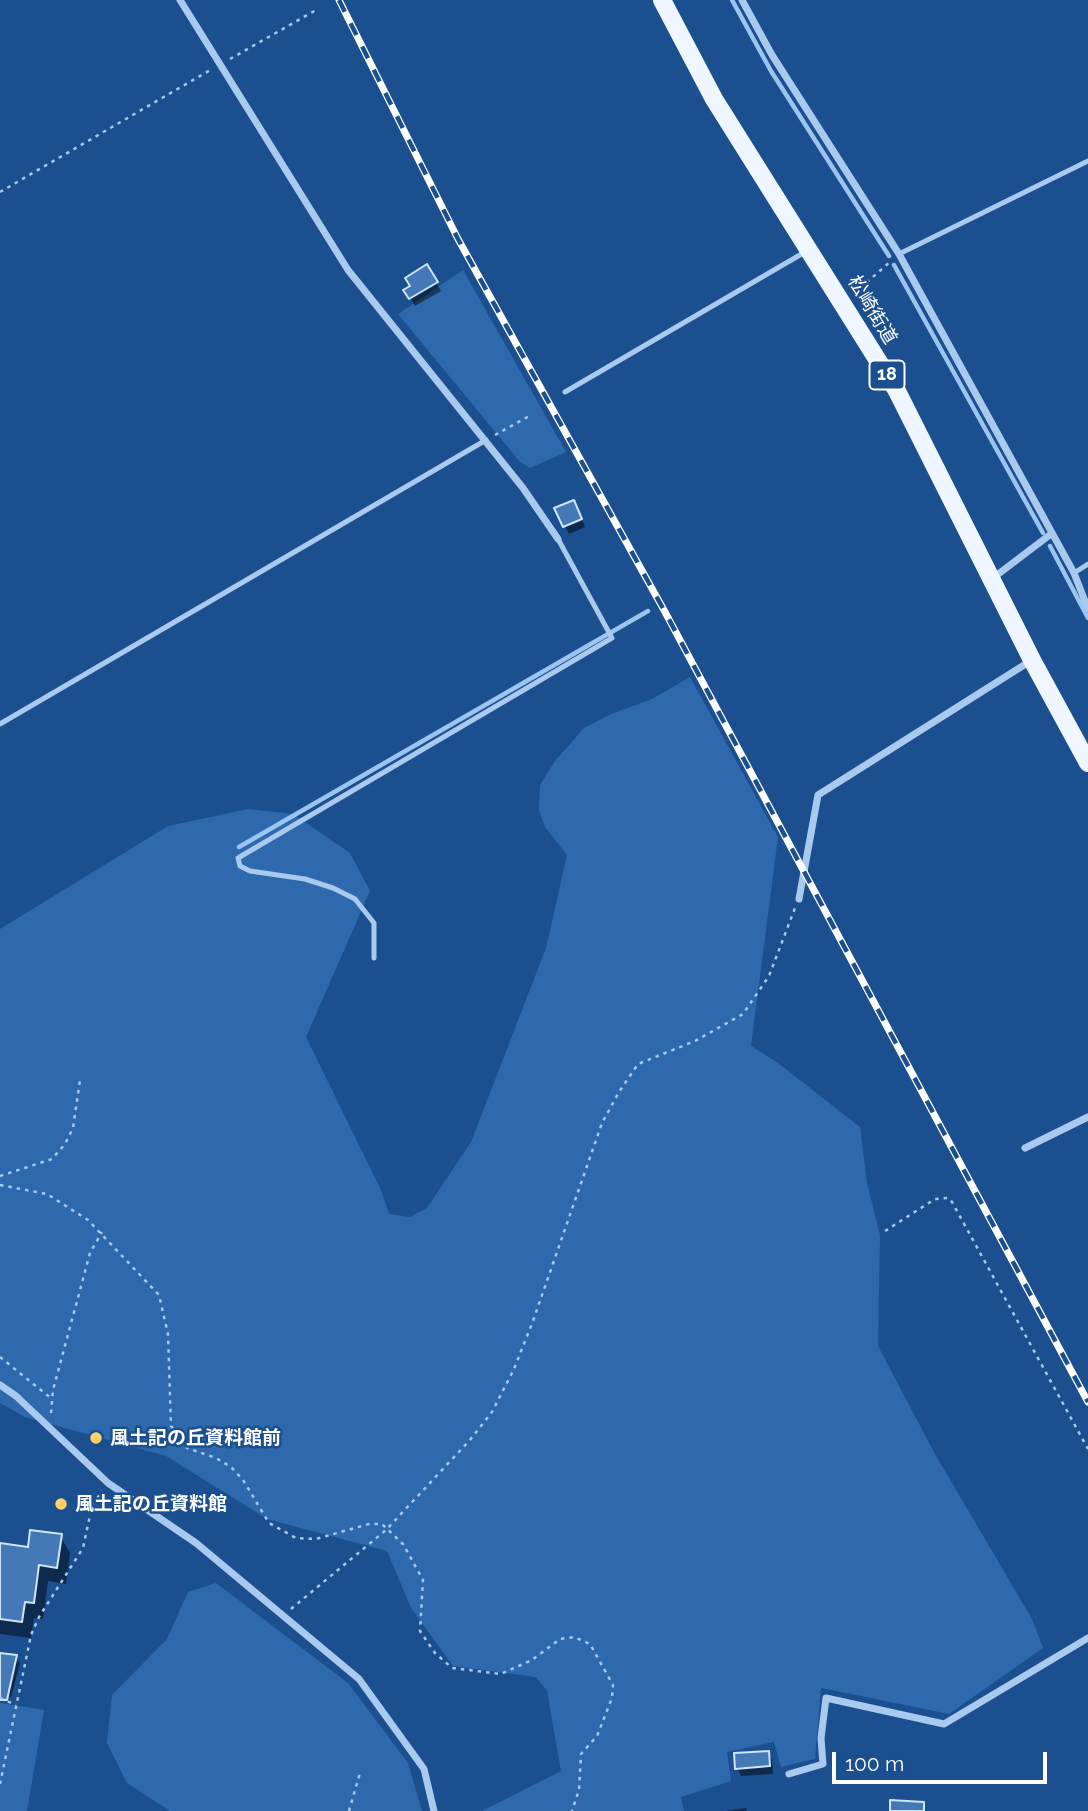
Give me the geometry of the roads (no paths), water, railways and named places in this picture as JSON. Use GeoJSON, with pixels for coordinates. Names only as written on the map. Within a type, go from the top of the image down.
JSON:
{"type":"FeatureCollection","features":[{"type":"Feature","properties":{"kind":"main road","name":"松崎街道"},"geometry":{"type":"LineString","coordinates":[[662,0],[714,99],[811,249],[897,391],[1032,660],[1088,764]]}},
{"type":"Feature","properties":{"kind":"street"},"geometry":{"type":"LineString","coordinates":[[180,0],[348,270],[486,440],[558,539]]}},
{"type":"Feature","properties":{"kind":"street"},"geometry":{"type":"LineString","coordinates":[[742,0],[772,55],[899,254],[1074,573],[1088,609]]}},
{"type":"Feature","properties":{"kind":"street"},"geometry":{"type":"LineString","coordinates":[[992,579],[1051,534]]}},
{"type":"Feature","properties":{"kind":"street"},"geometry":{"type":"LineString","coordinates":[[799,898],[818,795],[1032,660]]}},
{"type":"Feature","properties":{"kind":"street"},"geometry":{"type":"LineString","coordinates":[[1025,1148],[1088,1117]]}},
{"type":"Feature","properties":{"kind":"street"},"geometry":{"type":"LineString","coordinates":[[0,1385],[50,1427],[108,1483],[196,1543],[359,1679],[424,1769],[434,1811]]}},
{"type":"Feature","properties":{"kind":"street"},"geometry":{"type":"LineString","coordinates":[[789,1774],[823,1764],[821,1738],[826,1698],[944,1724],[1088,1638]]}},
{"type":"Feature","properties":{"kind":"lane"},"geometry":{"type":"LineString","coordinates":[[899,254],[1088,161]]}},
{"type":"Feature","properties":{"kind":"lane"},"geometry":{"type":"LineString","coordinates":[[565,393],[811,249]]}},
{"type":"Feature","properties":{"kind":"lane"},"geometry":{"type":"LineString","coordinates":[[0,723],[486,440]]}},
{"type":"Feature","properties":{"kind":"lane"},"geometry":{"type":"LineString","coordinates":[[374,958],[374,923],[355,900],[333,888],[304,879],[250,871],[240,866],[238,858],[612,638],[558,539]]}},
{"type":"Feature","properties":{"kind":"lane"},"geometry":{"type":"LineString","coordinates":[[1074,573],[1088,565]]}},
{"type":"Feature","properties":{"kind":"waterway"},"geometry":{"type":"LineString","coordinates":[[732,0],[771,71],[889,256]]}},
{"type":"Feature","properties":{"kind":"waterway"},"geometry":{"type":"LineString","coordinates":[[894,265],[1043,533]]}},
{"type":"Feature","properties":{"kind":"waterway"},"geometry":{"type":"LineString","coordinates":[[1050,546],[1088,618]]}},
{"type":"Feature","properties":{"kind":"waterway"},"geometry":{"type":"LineString","coordinates":[[239,847],[648,611]]}},
{"type":"Feature","properties":{"kind":"railway"},"geometry":{"type":"LineString","coordinates":[[339,0],[458,239],[665,612],[1088,1402]]}},
{"type":"Feature","properties":{"kind":"place","name":"風土記の丘資料館前"},"geometry":{"type":"Point","coordinates":[96,1438]}},
{"type":"Feature","properties":{"kind":"place","name":"風土記の丘資料館"},"geometry":{"type":"Point","coordinates":[61,1504]}}]}
